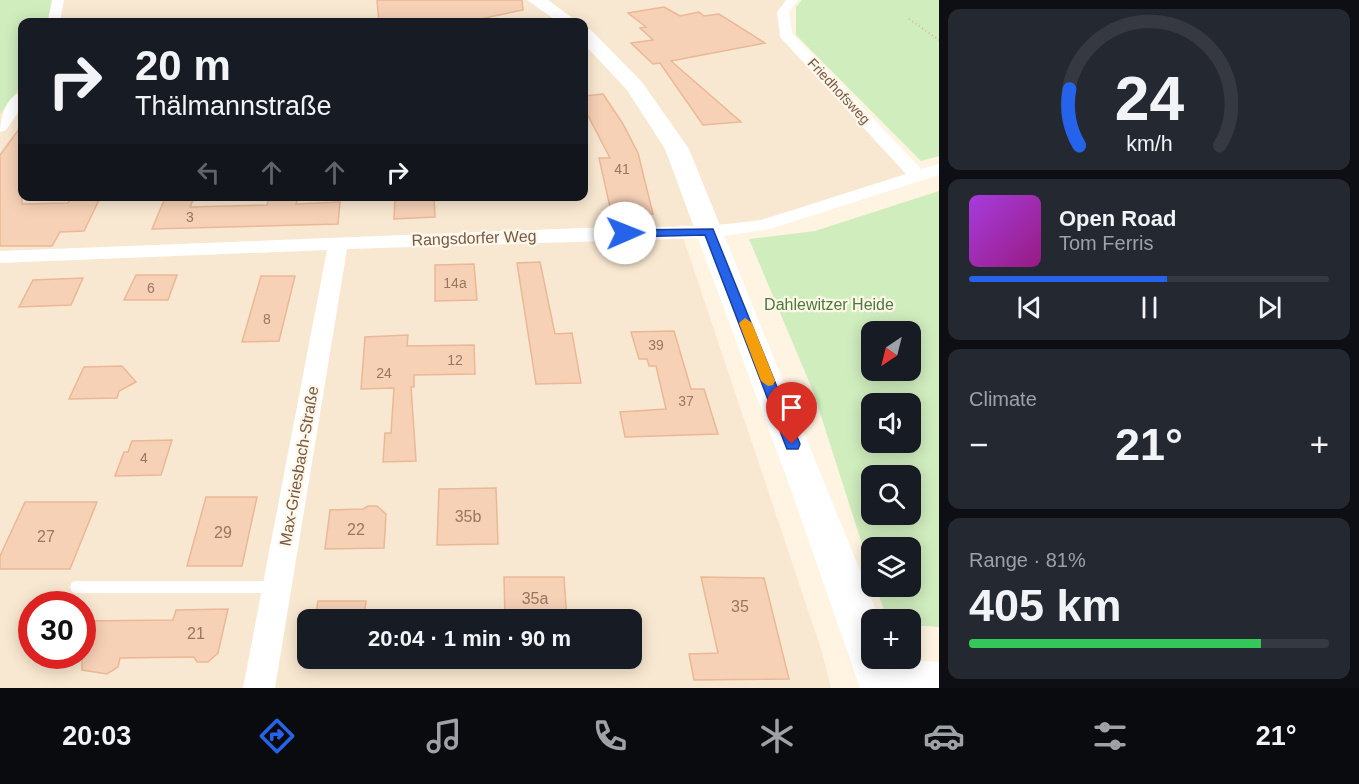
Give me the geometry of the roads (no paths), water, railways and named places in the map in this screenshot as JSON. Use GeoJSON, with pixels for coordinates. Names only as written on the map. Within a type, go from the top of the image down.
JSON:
{"type":"FeatureCollection","features":[{"type":"Feature","properties":{"kind":"main road"},"geometry":{"type":"LineString","coordinates":[[536,0],[563,18]]}},
{"type":"Feature","properties":{"kind":"main road"},"geometry":{"type":"LineString","coordinates":[[588,38],[618,66],[656,116],[676,149],[861,630]]}},
{"type":"Feature","properties":{"kind":"street"},"geometry":{"type":"LineString","coordinates":[[55,18],[58,0]]}},
{"type":"Feature","properties":{"kind":"street","name":"Friedhofsweg"},"geometry":{"type":"LineString","coordinates":[[792,0],[783,12],[785,34],[918,176]]}},
{"type":"Feature","properties":{"kind":"street"},"geometry":{"type":"LineString","coordinates":[[0,128],[18,103]]}},
{"type":"Feature","properties":{"kind":"street","name":"Rangsdorfer Weg"},"geometry":{"type":"LineString","coordinates":[[0,257],[709,232],[763,225],[939,170]]}},
{"type":"Feature","properties":{"kind":"street","name":"Max-Griesbach-Straße"},"geometry":{"type":"LineString","coordinates":[[260,688],[338,244]]}},
{"type":"Feature","properties":{"kind":"street"},"geometry":{"type":"LineString","coordinates":[[876,669],[939,678]]}},
{"type":"Feature","properties":{"kind":"lane"},"geometry":{"type":"LineString","coordinates":[[77,587],[278,587]]}},
{"type":"Feature","properties":{"kind":"park label","name":"Dahlewitzer Heide"},"geometry":{"type":"Point","coordinates":[829,304]}}]}
